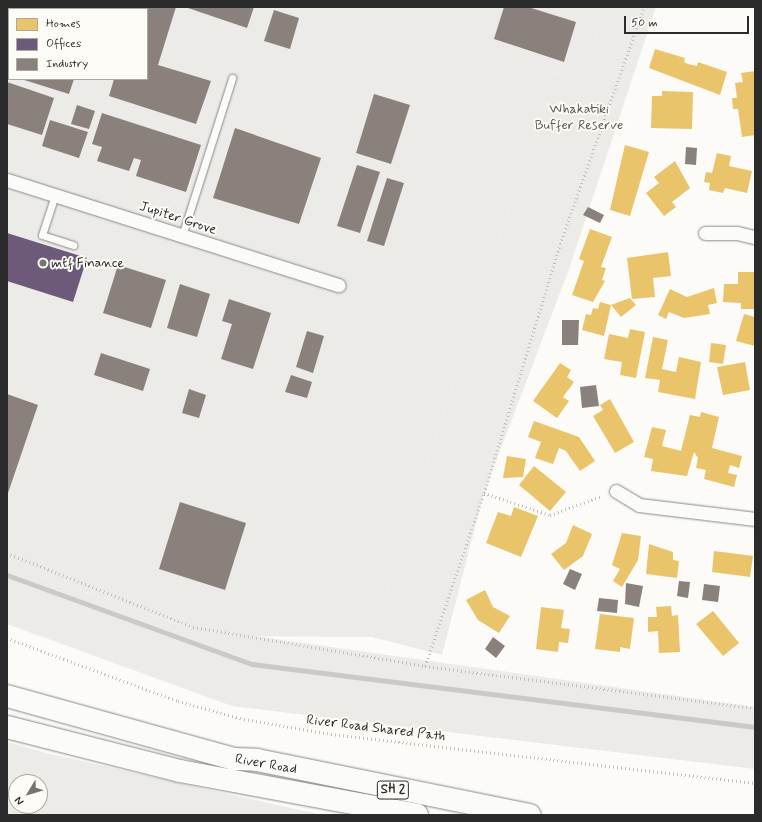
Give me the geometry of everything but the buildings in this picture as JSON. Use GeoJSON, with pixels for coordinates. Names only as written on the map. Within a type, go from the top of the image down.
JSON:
{"type":"FeatureCollection","features":[{"type":"Feature","properties":{"kind":"highway"},"geometry":{"type":"LineString","coordinates":[[7,681],[236,750],[257,760]]}},
{"type":"Feature","properties":{"kind":"highway","name":"River Road"},"geometry":{"type":"LineString","coordinates":[[7,696],[234,759],[257,760],[529,815]]}},
{"type":"Feature","properties":{"kind":"highway"},"geometry":{"type":"LineString","coordinates":[[7,712],[184,760],[230,778]]}},
{"type":"Feature","properties":{"kind":"highway","name":"River Road"},"geometry":{"type":"LineString","coordinates":[[7,727],[180,771],[230,778],[417,815]]}},
{"type":"Feature","properties":{"kind":"street","name":"Jupiter Grove"},"geometry":{"type":"LineString","coordinates":[[7,180],[339,285]]}},
{"type":"Feature","properties":{"kind":"street"},"geometry":{"type":"LineString","coordinates":[[705,233],[737,233],[755,237]]}},
{"type":"Feature","properties":{"kind":"street"},"geometry":{"type":"LineString","coordinates":[[616,491],[639,505],[755,519]]}},
{"type":"Feature","properties":{"kind":"lane"},"geometry":{"type":"LineString","coordinates":[[182,236],[232,78]]}},
{"type":"Feature","properties":{"kind":"lane"},"geometry":{"type":"LineString","coordinates":[[55,195],[42,235],[73,245]]}},
{"type":"Feature","properties":{"kind":"path"},"geometry":{"type":"LineString","coordinates":[[425,666],[484,493],[560,244],[644,7]]}},
{"type":"Feature","properties":{"kind":"path"},"geometry":{"type":"LineString","coordinates":[[484,493],[550,515],[616,491]]}},
{"type":"Feature","properties":{"kind":"path"},"geometry":{"type":"LineString","coordinates":[[7,553],[193,627],[425,666],[755,708]]}},
{"type":"Feature","properties":{"kind":"path","name":"River Road Shared Path"},"geometry":{"type":"LineString","coordinates":[[7,638],[178,701],[244,719],[331,734],[755,783]]}},
{"type":"Feature","properties":{"kind":"shaded area"},"geometry":{"type":"Polygon","coordinates":[[[7,7],[606,7],[581,77],[552,72],[372,637],[214,636],[7,565],[7,7]]]}},
{"type":"Feature","properties":{"kind":"green space","name":"Whakatiki Buffer Reserve"},"geometry":{"type":"Polygon","coordinates":[[[606,7],[656,7],[568,272],[484,493],[442,655],[372,637],[552,72],[581,77],[606,7]]]}},
{"type":"Feature","properties":{"kind":"green space"},"geometry":{"type":"Polygon","coordinates":[[[7,565],[184,626],[755,707],[755,769],[232,706],[7,624],[7,565]]]}},
{"type":"Feature","properties":{"kind":"green space"},"geometry":{"type":"Polygon","coordinates":[[[7,742],[46,753],[322,815],[7,815],[7,742]]]}},
{"type":"Feature","properties":{"kind":"waterway"},"geometry":{"type":"LineString","coordinates":[[7,575],[252,664],[755,727]]}},
{"type":"Feature","properties":{"kind":"place","name":"mtf Finance"},"geometry":{"type":"Point","coordinates":[43,263]}}]}
